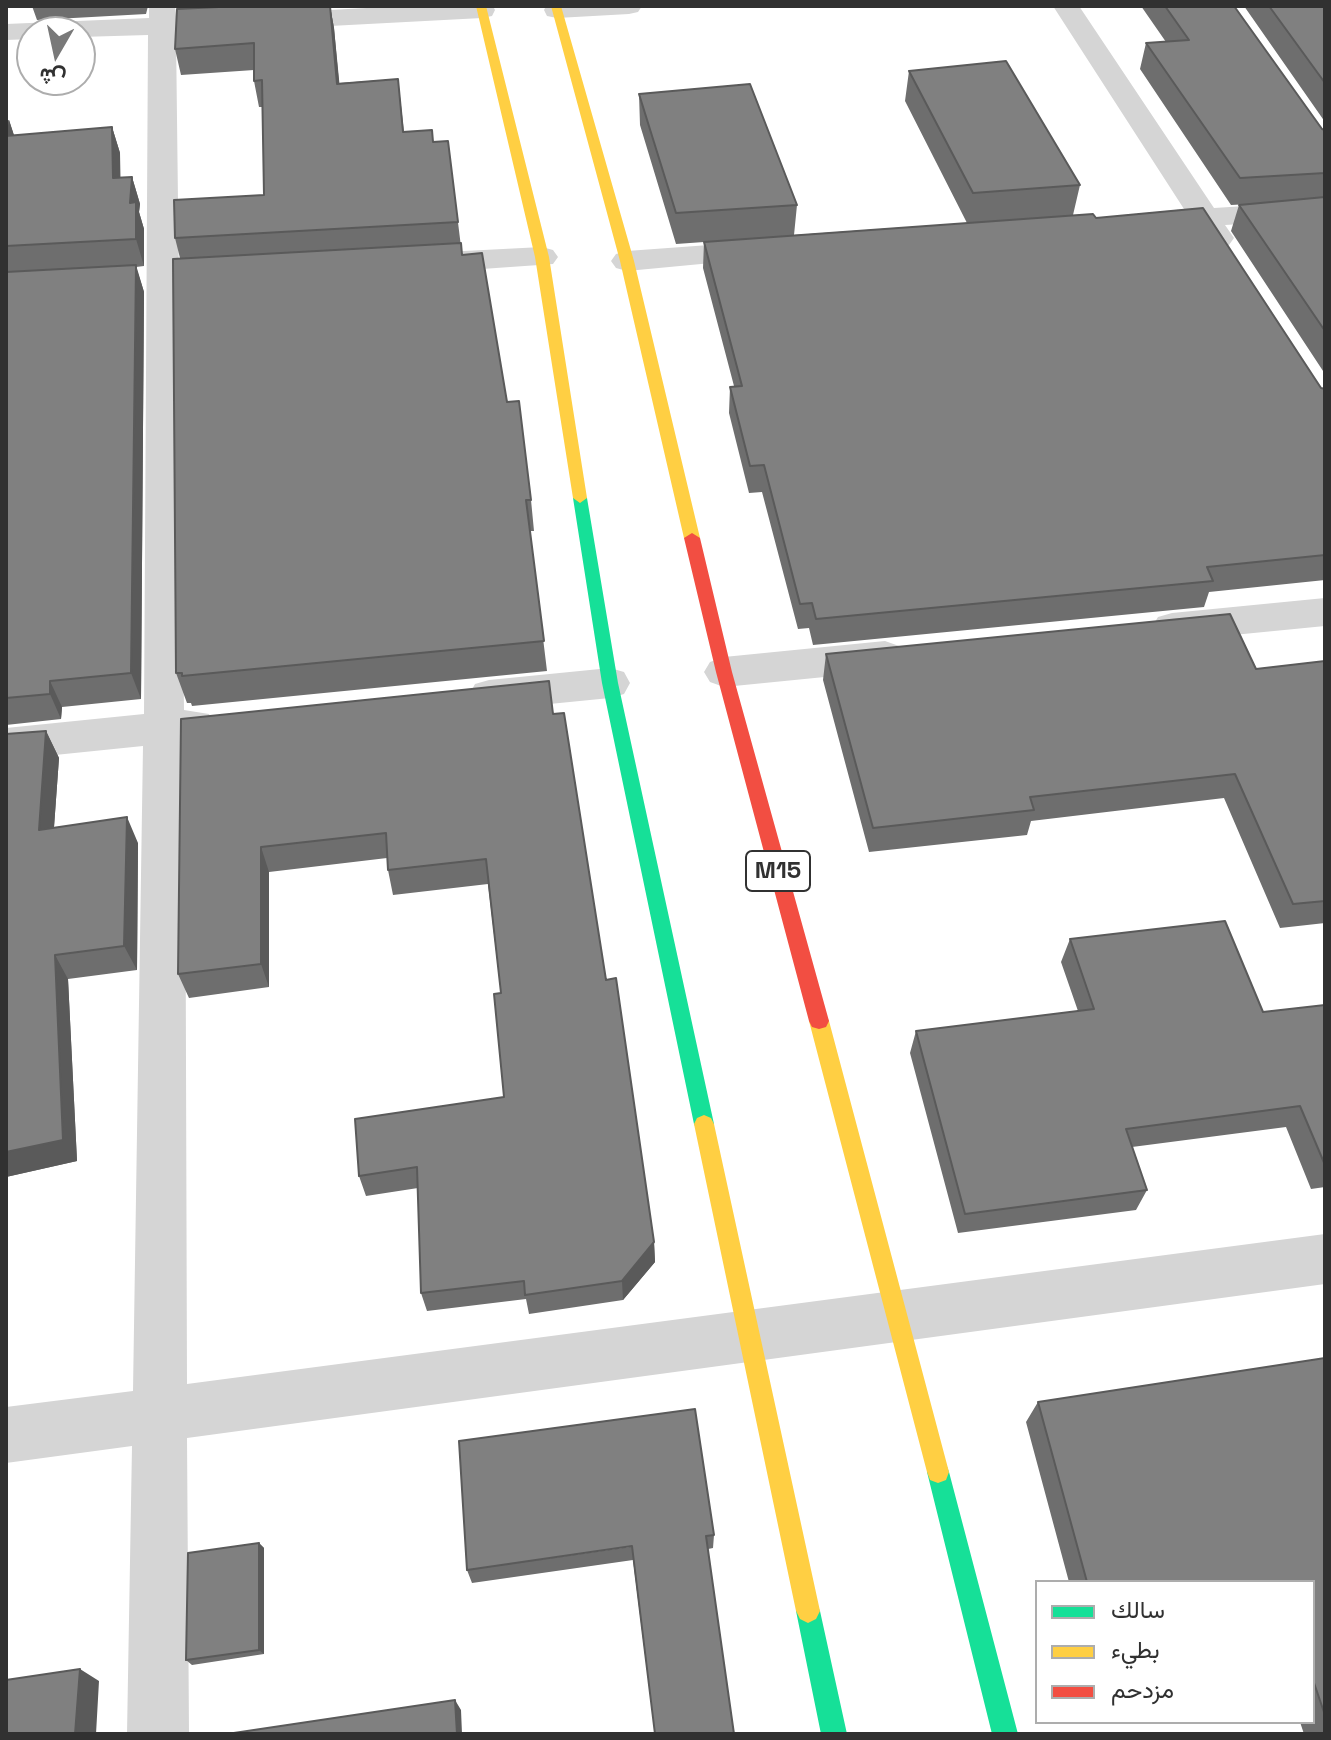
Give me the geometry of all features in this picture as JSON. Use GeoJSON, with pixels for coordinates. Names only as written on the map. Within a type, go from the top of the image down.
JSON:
{"type":"FeatureCollection","features":[{"type":"Feature","properties":{"kind":"highway"},"geometry":{"type":"LineString","coordinates":[[482,8],[542,257],[610,683],[834,1734]]}},
{"type":"Feature","properties":{"kind":"highway","name":"M15"},"geometry":{"type":"LineString","coordinates":[[557,8],[627,261],[724,672],[899,1316],[1005,1734]]}},
{"type":"Feature","properties":{"kind":"street"},"geometry":{"type":"LineString","coordinates":[[557,8],[629,6]]}},
{"type":"Feature","properties":{"kind":"street"},"geometry":{"type":"LineString","coordinates":[[1066,6],[1230,257]]}},
{"type":"Feature","properties":{"kind":"street"},"geometry":{"type":"LineString","coordinates":[[253,21],[482,8]]}},
{"type":"Feature","properties":{"kind":"street"},"geometry":{"type":"LineString","coordinates":[[6,32],[162,16],[223,23]]}},
{"type":"Feature","properties":{"kind":"street"},"geometry":{"type":"LineString","coordinates":[[158,1734],[164,728],[162,16]]}},
{"type":"Feature","properties":{"kind":"street"},"geometry":{"type":"LineString","coordinates":[[1126,223],[1325,210]]}},
{"type":"Feature","properties":{"kind":"street"},"geometry":{"type":"LineString","coordinates":[[627,261],[799,248]]}},
{"type":"Feature","properties":{"kind":"street"},"geometry":{"type":"LineString","coordinates":[[400,265],[542,257]]}},
{"type":"Feature","properties":{"kind":"street"},"geometry":{"type":"LineString","coordinates":[[1135,631],[1325,612]]}},
{"type":"Feature","properties":{"kind":"street"},"geometry":{"type":"LineString","coordinates":[[724,672],[914,653]]}},
{"type":"Feature","properties":{"kind":"street"},"geometry":{"type":"LineString","coordinates":[[456,699],[610,683]]}},
{"type":"Feature","properties":{"kind":"street"},"geometry":{"type":"LineString","coordinates":[[6,744],[225,722]]}},
{"type":"Feature","properties":{"kind":"street"},"geometry":{"type":"LineString","coordinates":[[6,1435],[1325,1259]]}},
{"type":"Feature","properties":{"kind":"building"},"geometry":{"type":"Polygon","coordinates":[[[330,6],[337,84],[398,79],[403,132],[432,130],[433,142],[448,141],[458,222],[175,238],[174,200],[264,195],[262,80],[254,81],[254,43],[175,49],[177,9],[330,6]]]}},
{"type":"Feature","properties":{"kind":"building"},"geometry":{"type":"Polygon","coordinates":[[[1165,6],[1234,6],[1325,130],[1325,173],[1240,178],[1146,43],[1189,40],[1165,6]]]}},
{"type":"Feature","properties":{"kind":"building"},"geometry":{"type":"Polygon","coordinates":[[[1269,6],[1325,6],[1325,83],[1269,6]]]}},
{"type":"Feature","properties":{"kind":"building"},"geometry":{"type":"Polygon","coordinates":[[[1006,61],[1080,185],[973,193],[909,71],[1006,61]]]}},
{"type":"Feature","properties":{"kind":"building"},"geometry":{"type":"Polygon","coordinates":[[[750,84],[797,205],[676,213],[639,94],[750,84]]]}},
{"type":"Feature","properties":{"kind":"building"},"geometry":{"type":"Polygon","coordinates":[[[112,127],[113,178],[132,177],[130,203],[136,202],[136,239],[6,246],[6,136],[112,127]]]}},
{"type":"Feature","properties":{"kind":"building"},"geometry":{"type":"Polygon","coordinates":[[[1325,197],[1325,331],[1239,205],[1325,197]]]}},
{"type":"Feature","properties":{"kind":"building"},"geometry":{"type":"Polygon","coordinates":[[[1203,208],[1321,388],[1325,389],[1325,555],[1207,567],[1213,581],[816,619],[812,603],[800,604],[764,465],[750,466],[730,387],[742,386],[704,242],[1093,214],[1096,218],[1203,208]]]}},
{"type":"Feature","properties":{"kind":"building"},"geometry":{"type":"Polygon","coordinates":[[[461,243],[462,255],[482,253],[507,402],[519,401],[531,500],[526,500],[544,641],[182,676],[182,673],[176,673],[173,259],[461,243]]]}},
{"type":"Feature","properties":{"kind":"building"},"geometry":{"type":"Polygon","coordinates":[[[136,265],[131,673],[50,681],[50,694],[6,698],[6,272],[136,265]]]}},
{"type":"Feature","properties":{"kind":"building"},"geometry":{"type":"Polygon","coordinates":[[[1230,614],[1256,669],[1325,661],[1325,901],[1293,904],[1235,774],[1030,797],[1034,810],[873,828],[826,654],[1230,614]]]}},
{"type":"Feature","properties":{"kind":"building"},"geometry":{"type":"Polygon","coordinates":[[[549,681],[553,714],[564,713],[606,980],[616,978],[654,1242],[622,1281],[525,1295],[524,1281],[421,1293],[417,1167],[359,1176],[355,1119],[504,1097],[494,994],[501,993],[486,859],[388,870],[386,833],[261,847],[261,964],[178,974],[181,719],[549,681]]]}},
{"type":"Feature","properties":{"kind":"building"},"geometry":{"type":"Polygon","coordinates":[[[46,731],[39,830],[127,817],[124,946],[55,955],[63,1140],[6,1152],[6,734],[46,731]]]}},
{"type":"Feature","properties":{"kind":"building"},"geometry":{"type":"Polygon","coordinates":[[[1225,921],[1263,1012],[1325,1005],[1325,1165],[1300,1106],[1126,1129],[1147,1190],[965,1214],[916,1031],[1094,1009],[1070,939],[1225,921]]]}},
{"type":"Feature","properties":{"kind":"building"},"geometry":{"type":"Polygon","coordinates":[[[1325,1358],[1325,1715],[1315,1686],[1315,1580],[1086,1580],[1038,1402],[1325,1358]]]}},
{"type":"Feature","properties":{"kind":"building"},"geometry":{"type":"Polygon","coordinates":[[[695,1409],[714,1535],[706,1536],[734,1734],[655,1734],[632,1546],[467,1570],[459,1441],[695,1409]]]}},
{"type":"Feature","properties":{"kind":"building"},"geometry":{"type":"Polygon","coordinates":[[[259,1543],[259,1650],[186,1660],[188,1553],[259,1543]]]}},
{"type":"Feature","properties":{"kind":"building"},"geometry":{"type":"Polygon","coordinates":[[[80,1669],[75,1734],[6,1734],[6,1680],[80,1669]]]}},
{"type":"Feature","properties":{"kind":"building"},"geometry":{"type":"Polygon","coordinates":[[[455,1700],[457,1734],[227,1734],[455,1700]]]}},
{"type":"Feature","properties":{"kind":"traffic: fast"},"geometry":{"type":"LineString","coordinates":[[580,498],[610,683],[704,1124]]}},
{"type":"Feature","properties":{"kind":"traffic: fast"},"geometry":{"type":"LineString","coordinates":[[938,1472],[1005,1734]]}},
{"type":"Feature","properties":{"kind":"traffic: fast"},"geometry":{"type":"LineString","coordinates":[[808,1611],[834,1734]]}},
{"type":"Feature","properties":{"kind":"traffic: slow"},"geometry":{"type":"LineString","coordinates":[[481,6],[542,257],[580,498]]}},
{"type":"Feature","properties":{"kind":"traffic: slow"},"geometry":{"type":"LineString","coordinates":[[556,6],[627,261],[692,538]]}},
{"type":"Feature","properties":{"kind":"traffic: slow"},"geometry":{"type":"LineString","coordinates":[[819,1021],[938,1472]]}},
{"type":"Feature","properties":{"kind":"traffic: slow"},"geometry":{"type":"LineString","coordinates":[[704,1124],[808,1611]]}},
{"type":"Feature","properties":{"kind":"traffic: jam"},"geometry":{"type":"LineString","coordinates":[[692,538],[724,672],[819,1021]]}}]}
